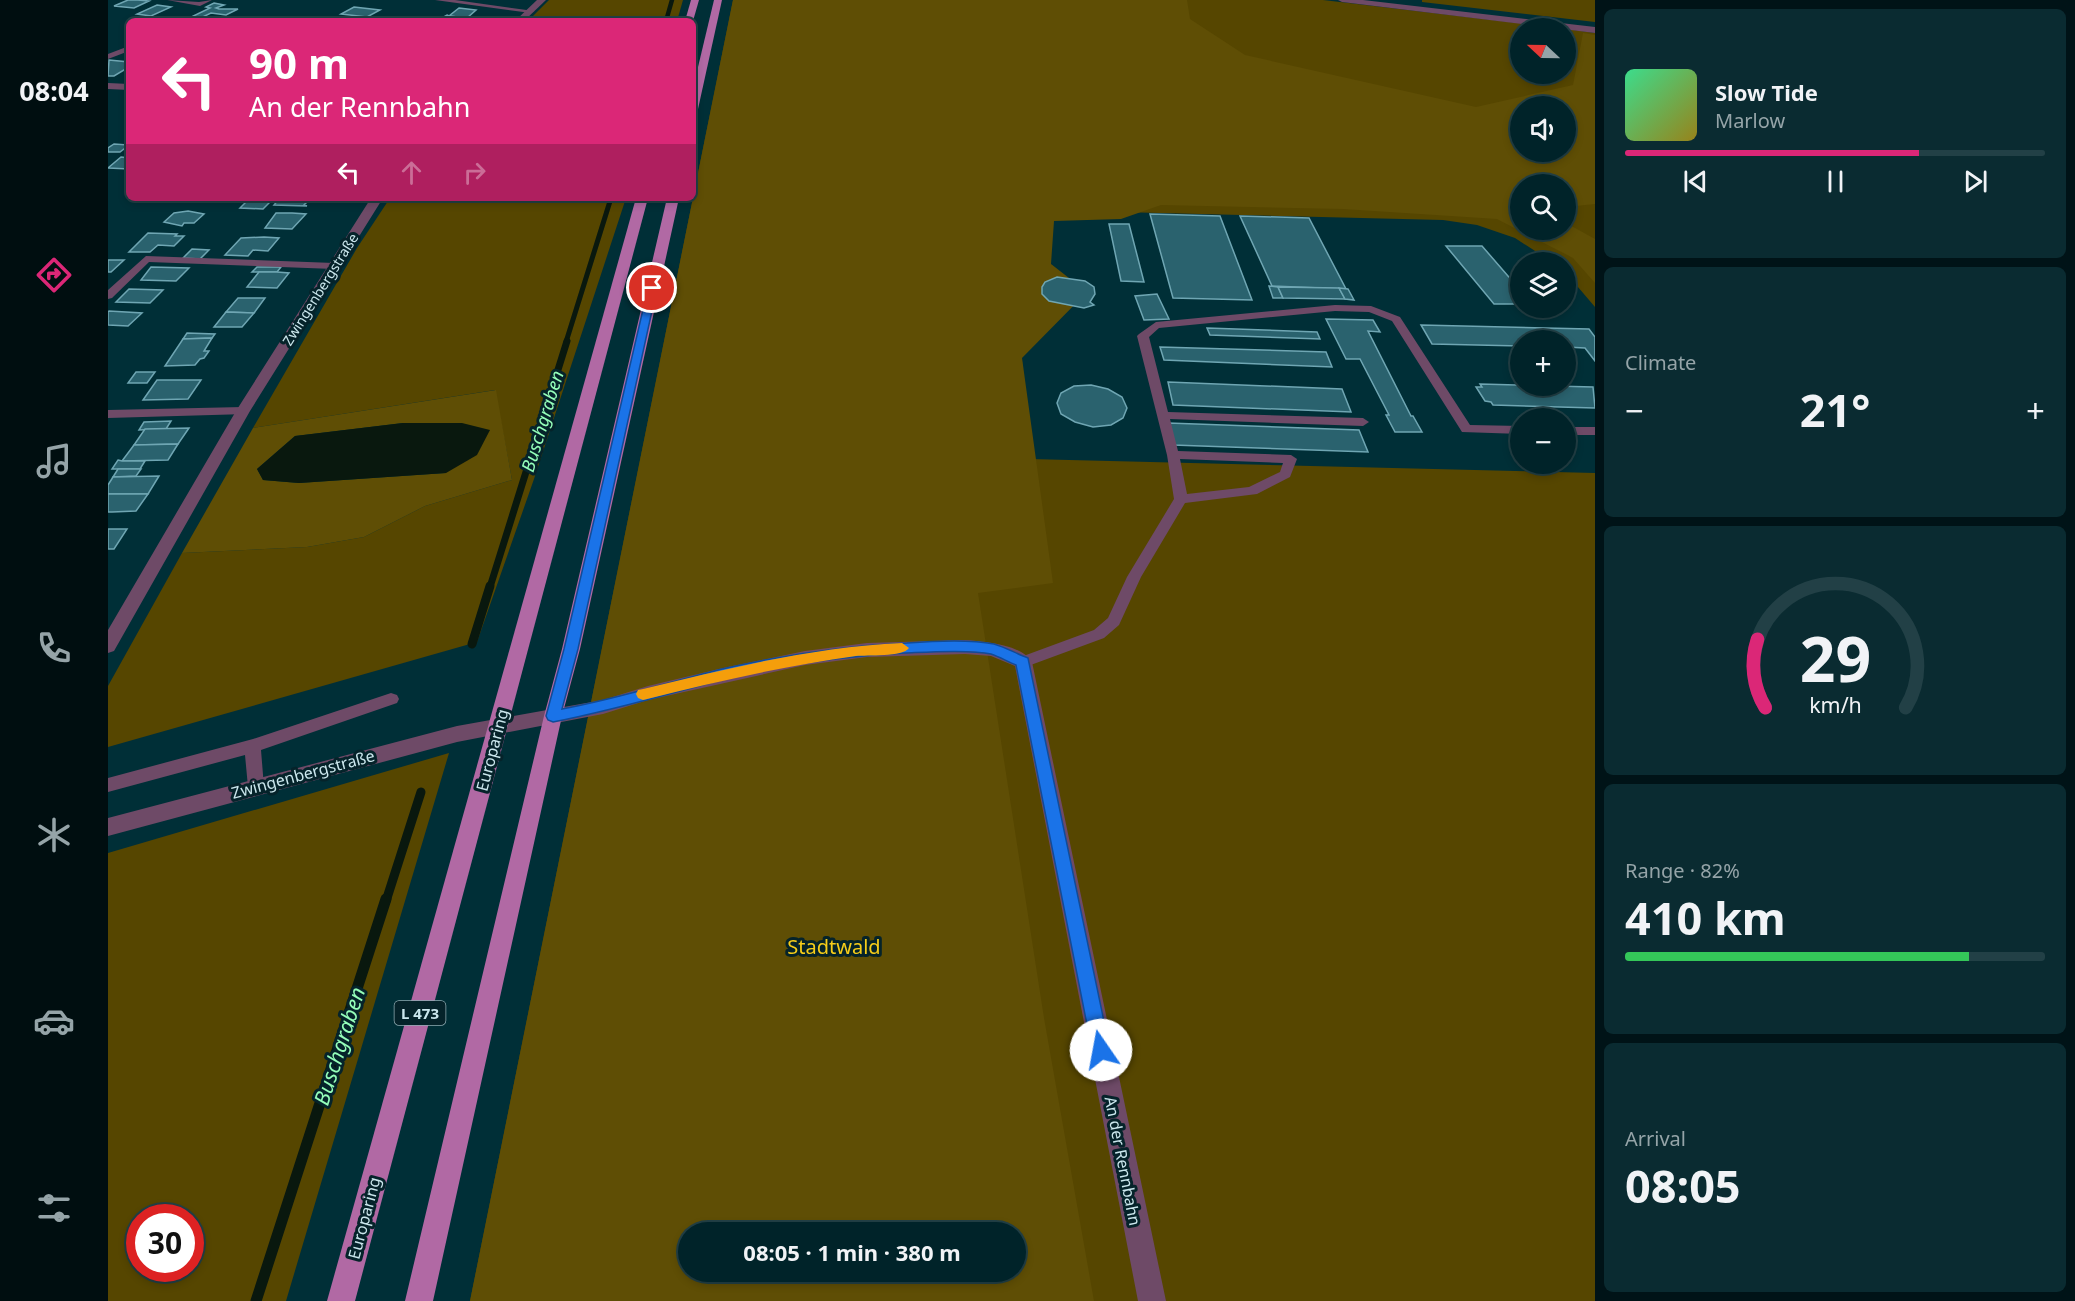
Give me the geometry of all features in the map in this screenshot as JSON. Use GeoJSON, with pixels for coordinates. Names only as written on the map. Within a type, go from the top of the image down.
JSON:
{"type":"FeatureCollection","features":[{"type":"Feature","properties":{"kind":"main road"},"geometry":{"type":"LineString","coordinates":[[690,18],[695,0]]}},
{"type":"Feature","properties":{"kind":"main road"},"geometry":{"type":"LineString","coordinates":[[696,96],[718,0]]}},
{"type":"Feature","properties":{"kind":"main road","name":"Europaring"},"geometry":{"type":"LineString","coordinates":[[341,1301],[641,201]]}},
{"type":"Feature","properties":{"kind":"main road"},"geometry":{"type":"LineString","coordinates":[[419,1301],[553,716],[574,637],[672,201]]}},
{"type":"Feature","properties":{"kind":"street"},"geometry":{"type":"LineString","coordinates":[[523,18],[542,0]]}},
{"type":"Feature","properties":{"kind":"street"},"geometry":{"type":"LineString","coordinates":[[1342,0],[1595,30]]}},
{"type":"Feature","properties":{"kind":"street"},"geometry":{"type":"LineString","coordinates":[[108,86],[126,87]]}},
{"type":"Feature","properties":{"kind":"street","name":"Zwingenbergstraße"},"geometry":{"type":"LineString","coordinates":[[108,646],[114,626],[243,411],[375,201]]}},
{"type":"Feature","properties":{"kind":"street"},"geometry":{"type":"LineString","coordinates":[[499,725],[603,707],[723,675],[805,658],[867,650],[965,647],[993,649],[1023,662]]}},
{"type":"Feature","properties":{"kind":"street","name":"An der Rennbahn"},"geometry":{"type":"LineString","coordinates":[[1023,662],[1152,1301]]}},
{"type":"Feature","properties":{"kind":"street","name":"Zwingenbergstraße"},"geometry":{"type":"LineString","coordinates":[[108,827],[256,786],[499,725]]}},
{"type":"Feature","properties":{"kind":"lane"},"geometry":{"type":"LineString","coordinates":[[170,0],[200,4],[208,0]]}},
{"type":"Feature","properties":{"kind":"lane"},"geometry":{"type":"LineString","coordinates":[[438,0],[531,11]]}},
{"type":"Feature","properties":{"kind":"lane"},"geometry":{"type":"LineString","coordinates":[[108,57],[126,49]]}},
{"type":"Feature","properties":{"kind":"lane"},"geometry":{"type":"LineString","coordinates":[[108,296],[146,259],[334,266]]}},
{"type":"Feature","properties":{"kind":"lane"},"geometry":{"type":"LineString","coordinates":[[1023,662],[1099,634],[1114,621],[1134,578],[1181,500],[1173,455],[1143,336],[1156,325],[1335,308],[1371,309],[1396,320],[1466,429],[1510,430]]}},
{"type":"Feature","properties":{"kind":"lane"},"geometry":{"type":"LineString","coordinates":[[108,414],[243,411]]}},
{"type":"Feature","properties":{"kind":"lane"},"geometry":{"type":"LineString","coordinates":[[1163,415],[1363,422]]}},
{"type":"Feature","properties":{"kind":"lane"},"geometry":{"type":"LineString","coordinates":[[1576,431],[1595,431]]}},
{"type":"Feature","properties":{"kind":"lane"},"geometry":{"type":"LineString","coordinates":[[1173,455],[1291,459],[1285,474],[1252,492],[1181,500]]}},
{"type":"Feature","properties":{"kind":"lane"},"geometry":{"type":"LineString","coordinates":[[108,785],[253,746],[391,699]]}},
{"type":"Feature","properties":{"kind":"lane"},"geometry":{"type":"LineString","coordinates":[[253,746],[256,786]]}},
{"type":"Feature","properties":{"kind":"green space"},"geometry":{"type":"Polygon","coordinates":[[[549,0],[683,0],[678,18],[531,18],[549,0]]]}},
{"type":"Feature","properties":{"kind":"green space","name":"Stadtwald"},"geometry":{"type":"Polygon","coordinates":[[[733,0],[1323,0],[1510,22],[1510,84],[1576,84],[1576,30],[1595,33],[1595,307],[1576,285],[1576,252],[1537,252],[1518,240],[1576,240],[1576,174],[1510,174],[1510,236],[1477,225],[1443,220],[1038,210],[1012,219],[1029,459],[1510,471],[1510,474],[1595,473],[1595,1301],[470,1301],[692,201],[696,201],[696,183],[733,0]]]}},
{"type":"Feature","properties":{"kind":"green space","name":"Stadtwald"},"geometry":{"type":"Polygon","coordinates":[[[733,0],[1187,0],[1190,19],[1245,55],[1476,107],[1510,99],[1510,162],[1576,162],[1576,96],[1524,96],[1576,84],[1576,69],[1583,33],[1595,35],[1595,204],[1576,206],[1576,174],[1510,174],[1510,226],[1497,219],[1343,209],[1161,205],[1121,219],[1054,221],[1051,264],[1087,292],[1022,358],[1053,583],[978,593],[1044,1018],[1094,1301],[470,1301],[692,201],[696,201],[696,183],[733,0]]]}},
{"type":"Feature","properties":{"kind":"green space"},"geometry":{"type":"Polygon","coordinates":[[[1422,0],[1595,0],[1595,22],[1576,18],[1422,2],[1422,0]]]}},
{"type":"Feature","properties":{"kind":"green space"},"geometry":{"type":"Polygon","coordinates":[[[388,201],[625,201],[534,479],[477,642],[108,747],[108,686],[182,553],[307,547],[364,537],[425,506],[512,480],[495,390],[253,428],[357,248],[388,201]]]}},
{"type":"Feature","properties":{"kind":"green space","name":"Stadtwald"},"geometry":{"type":"Polygon","coordinates":[[[1576,229],[1595,239],[1595,283],[1576,261],[1576,252],[1561,252],[1538,240],[1576,240],[1576,229]]]}},
{"type":"Feature","properties":{"kind":"green space"},"geometry":{"type":"Polygon","coordinates":[[[496,390],[512,480],[425,506],[364,537],[307,547],[182,553],[253,428],[496,390]],[[403,423],[295,436],[257,469],[263,480],[299,483],[446,473],[462,423],[403,423]]]}},
{"type":"Feature","properties":{"kind":"green space"},"geometry":{"type":"Polygon","coordinates":[[[449,753],[286,1301],[108,1301],[108,853],[449,753]]]}},
{"type":"Feature","properties":{"kind":"shaded area"},"geometry":{"type":"Polygon","coordinates":[[[403,423],[462,423],[490,430],[477,455],[446,473],[299,483],[263,480],[257,469],[295,436],[403,423]]]}},
{"type":"Feature","properties":{"kind":"building"},"geometry":{"type":"Polygon","coordinates":[[[128,0],[149,1],[134,8],[114,6],[128,0]]]}},
{"type":"Feature","properties":{"kind":"building"},"geometry":{"type":"Polygon","coordinates":[[[214,3],[224,5],[216,8],[219,9],[238,9],[226,15],[211,13],[200,18],[189,18],[210,8],[206,7],[214,3]]]}},
{"type":"Feature","properties":{"kind":"building"},"geometry":{"type":"Polygon","coordinates":[[[157,5],[171,7],[151,16],[137,14],[157,5]]]}},
{"type":"Feature","properties":{"kind":"building"},"geometry":{"type":"Polygon","coordinates":[[[354,7],[380,10],[367,17],[341,14],[354,7]]]}},
{"type":"Feature","properties":{"kind":"building"},"geometry":{"type":"Polygon","coordinates":[[[459,8],[476,10],[467,18],[449,16],[459,8]]]}},
{"type":"Feature","properties":{"kind":"building"},"geometry":{"type":"Polygon","coordinates":[[[447,15],[467,18],[442,18],[447,15]]]}},
{"type":"Feature","properties":{"kind":"building"},"geometry":{"type":"Polygon","coordinates":[[[109,60],[126,62],[126,69],[114,76],[108,76],[109,60]]]}},
{"type":"Feature","properties":{"kind":"building"},"geometry":{"type":"Polygon","coordinates":[[[114,144],[126,145],[120,152],[108,152],[108,148],[114,144]]]}},
{"type":"Feature","properties":{"kind":"building"},"geometry":{"type":"Polygon","coordinates":[[[121,157],[126,158],[126,169],[108,168],[121,157]]]}},
{"type":"Feature","properties":{"kind":"building"},"geometry":{"type":"Polygon","coordinates":[[[247,201],[270,202],[263,209],[240,208],[247,201]]]}},
{"type":"Feature","properties":{"kind":"building"},"geometry":{"type":"Polygon","coordinates":[[[277,201],[308,201],[304,205],[307,206],[274,205],[277,201]]]}},
{"type":"Feature","properties":{"kind":"building"},"geometry":{"type":"Polygon","coordinates":[[[188,211],[204,214],[194,223],[184,223],[182,226],[164,222],[174,213],[188,211]]]}},
{"type":"Feature","properties":{"kind":"building"},"geometry":{"type":"Polygon","coordinates":[[[276,213],[306,214],[292,229],[265,228],[276,213]]]}},
{"type":"Feature","properties":{"kind":"building"},"geometry":{"type":"Polygon","coordinates":[[[1150,214],[1220,216],[1252,300],[1173,298],[1150,214]]]}},
{"type":"Feature","properties":{"kind":"building"},"geometry":{"type":"Polygon","coordinates":[[[1240,216],[1309,218],[1346,289],[1272,286],[1240,216]]]}},
{"type":"Feature","properties":{"kind":"building"},"geometry":{"type":"Polygon","coordinates":[[[1109,224],[1129,224],[1144,282],[1121,281],[1109,224]]]}},
{"type":"Feature","properties":{"kind":"building"},"geometry":{"type":"Polygon","coordinates":[[[148,233],[184,236],[174,246],[158,245],[150,252],[129,252],[148,233]]]}},
{"type":"Feature","properties":{"kind":"building"},"geometry":{"type":"Polygon","coordinates":[[[241,238],[279,238],[268,251],[253,250],[248,256],[225,255],[241,238]]]}},
{"type":"Feature","properties":{"kind":"building"},"geometry":{"type":"Polygon","coordinates":[[[1446,246],[1482,246],[1510,278],[1510,304],[1494,304],[1446,246]]]}},
{"type":"Feature","properties":{"kind":"building"},"geometry":{"type":"Polygon","coordinates":[[[192,249],[209,250],[200,259],[183,258],[192,249]]]}},
{"type":"Feature","properties":{"kind":"building"},"geometry":{"type":"Polygon","coordinates":[[[108,260],[124,260],[108,272],[108,260]]]}},
{"type":"Feature","properties":{"kind":"building"},"geometry":{"type":"Polygon","coordinates":[[[151,267],[189,268],[176,281],[141,280],[151,267]]]}},
{"type":"Feature","properties":{"kind":"building"},"geometry":{"type":"Polygon","coordinates":[[[257,267],[281,267],[277,272],[252,272],[257,267]]]}},
{"type":"Feature","properties":{"kind":"building"},"geometry":{"type":"Polygon","coordinates":[[[259,272],[289,273],[277,288],[247,287],[259,272]]]}},
{"type":"Feature","properties":{"kind":"building"},"geometry":{"type":"Polygon","coordinates":[[[1057,277],[1085,281],[1094,287],[1095,294],[1090,302],[1094,305],[1084,308],[1049,301],[1042,294],[1042,287],[1045,282],[1057,277]]]}},
{"type":"Feature","properties":{"kind":"building"},"geometry":{"type":"Polygon","coordinates":[[[1269,286],[1278,287],[1283,298],[1273,298],[1269,286]]]}},
{"type":"Feature","properties":{"kind":"building"},"geometry":{"type":"Polygon","coordinates":[[[1278,287],[1339,288],[1345,299],[1283,298],[1278,287]]]}},
{"type":"Feature","properties":{"kind":"building"},"geometry":{"type":"Polygon","coordinates":[[[1339,288],[1348,289],[1354,300],[1345,299],[1339,288]]]}},
{"type":"Feature","properties":{"kind":"building"},"geometry":{"type":"Polygon","coordinates":[[[129,289],[163,290],[150,303],[116,302],[129,289]]]}},
{"type":"Feature","properties":{"kind":"building"},"geometry":{"type":"Polygon","coordinates":[[[1157,294],[1169,319],[1144,320],[1135,296],[1157,294]]]}},
{"type":"Feature","properties":{"kind":"building"},"geometry":{"type":"Polygon","coordinates":[[[238,298],[265,298],[254,313],[226,312],[238,298]]]}},
{"type":"Feature","properties":{"kind":"building"},"geometry":{"type":"Polygon","coordinates":[[[108,312],[142,313],[128,326],[108,325],[108,312]]]}},
{"type":"Feature","properties":{"kind":"building"},"geometry":{"type":"Polygon","coordinates":[[[226,312],[254,313],[242,327],[214,327],[226,312]]]}},
{"type":"Feature","properties":{"kind":"building"},"geometry":{"type":"Polygon","coordinates":[[[1326,319],[1373,320],[1380,332],[1368,331],[1411,416],[1422,432],[1395,432],[1386,415],[1389,415],[1360,359],[1346,359],[1326,319]]]}},
{"type":"Feature","properties":{"kind":"building"},"geometry":{"type":"Polygon","coordinates":[[[1421,325],[1589,329],[1595,337],[1595,361],[1585,348],[1576,348],[1576,330],[1510,330],[1510,346],[1432,344],[1421,325]]]}},
{"type":"Feature","properties":{"kind":"building"},"geometry":{"type":"Polygon","coordinates":[[[1207,328],[1317,332],[1320,339],[1210,335],[1207,328]]]}},
{"type":"Feature","properties":{"kind":"building"},"geometry":{"type":"Polygon","coordinates":[[[187,333],[215,334],[212,338],[183,339],[187,333]]]}},
{"type":"Feature","properties":{"kind":"building"},"geometry":{"type":"Polygon","coordinates":[[[212,338],[204,351],[209,351],[195,365],[165,366],[183,339],[212,338]]]}},
{"type":"Feature","properties":{"kind":"building"},"geometry":{"type":"Polygon","coordinates":[[[1160,347],[1326,352],[1332,367],[1164,360],[1160,347]]]}},
{"type":"Feature","properties":{"kind":"building"},"geometry":{"type":"Polygon","coordinates":[[[136,372],[155,372],[147,383],[128,383],[136,372]]]}},
{"type":"Feature","properties":{"kind":"building"},"geometry":{"type":"Polygon","coordinates":[[[157,380],[201,380],[188,399],[143,400],[157,380]]]}},
{"type":"Feature","properties":{"kind":"building"},"geometry":{"type":"Polygon","coordinates":[[[1168,382],[1342,389],[1351,412],[1173,405],[1168,382]]]}},
{"type":"Feature","properties":{"kind":"building"},"geometry":{"type":"Polygon","coordinates":[[[1480,384],[1510,385],[1510,396],[1576,396],[1576,387],[1593,387],[1595,408],[1493,405],[1485,401],[1476,387],[1482,387],[1480,384]]]}},
{"type":"Feature","properties":{"kind":"building"},"geometry":{"type":"Polygon","coordinates":[[[1091,385],[1108,389],[1122,397],[1127,408],[1123,418],[1111,425],[1093,427],[1075,422],[1061,414],[1057,403],[1061,393],[1074,386],[1091,385]]]}},
{"type":"Feature","properties":{"kind":"building"},"geometry":{"type":"Polygon","coordinates":[[[171,421],[166,429],[139,430],[144,422],[171,421]]]}},
{"type":"Feature","properties":{"kind":"building"},"geometry":{"type":"Polygon","coordinates":[[[1168,423],[1359,430],[1368,452],[1173,445],[1168,423]]]}},
{"type":"Feature","properties":{"kind":"building"},"geometry":{"type":"Polygon","coordinates":[[[189,428],[178,444],[134,445],[145,429],[189,428]]]}},
{"type":"Feature","properties":{"kind":"building"},"geometry":{"type":"Polygon","coordinates":[[[178,444],[168,460],[122,461],[134,445],[178,444]]]}},
{"type":"Feature","properties":{"kind":"building"},"geometry":{"type":"Polygon","coordinates":[[[118,460],[145,461],[140,469],[112,469],[118,460]]]}},
{"type":"Feature","properties":{"kind":"building"},"geometry":{"type":"Polygon","coordinates":[[[118,469],[141,469],[136,476],[113,477],[118,469]]]}},
{"type":"Feature","properties":{"kind":"building"},"geometry":{"type":"Polygon","coordinates":[[[159,476],[148,494],[108,494],[108,485],[113,477],[159,476]]]}},
{"type":"Feature","properties":{"kind":"building"},"geometry":{"type":"Polygon","coordinates":[[[108,494],[148,494],[136,511],[108,512],[108,494]]]}},
{"type":"Feature","properties":{"kind":"building"},"geometry":{"type":"Polygon","coordinates":[[[108,529],[127,529],[114,549],[108,549],[108,529]]]}},
{"type":"Feature","properties":{"kind":"waterway","name":"Buschgraben"},"geometry":{"type":"LineString","coordinates":[[667,18],[672,0]]}},
{"type":"Feature","properties":{"kind":"waterway","name":"Buschgraben"},"geometry":{"type":"LineString","coordinates":[[566,342],[610,201]]}},
{"type":"Feature","properties":{"kind":"waterway","name":"Buschgraben"},"geometry":{"type":"LineString","coordinates":[[490,587],[567,341]]}},
{"type":"Feature","properties":{"kind":"waterway","name":"Buschgraben"},"geometry":{"type":"LineString","coordinates":[[472,644],[490,586]]}},
{"type":"Feature","properties":{"kind":"waterway","name":"Buschgraben"},"geometry":{"type":"LineString","coordinates":[[386,901],[421,792]]}},
{"type":"Feature","properties":{"kind":"waterway","name":"Buschgraben"},"geometry":{"type":"LineString","coordinates":[[256,1301],[386,899]]}},
{"type":"Feature","properties":{"kind":"slow traffic"},"geometry":{"type":"LineString","coordinates":[[643,694],[805,658],[902,648]]}},
{"type":"Feature","properties":{"kind":"route"},"geometry":{"type":"LineString","coordinates":[[652,288],[571,649],[553,716],[603,707],[648,693],[723,675],[805,658],[867,650],[924,647],[993,649],[1023,662],[1101,1050]]}}]}
